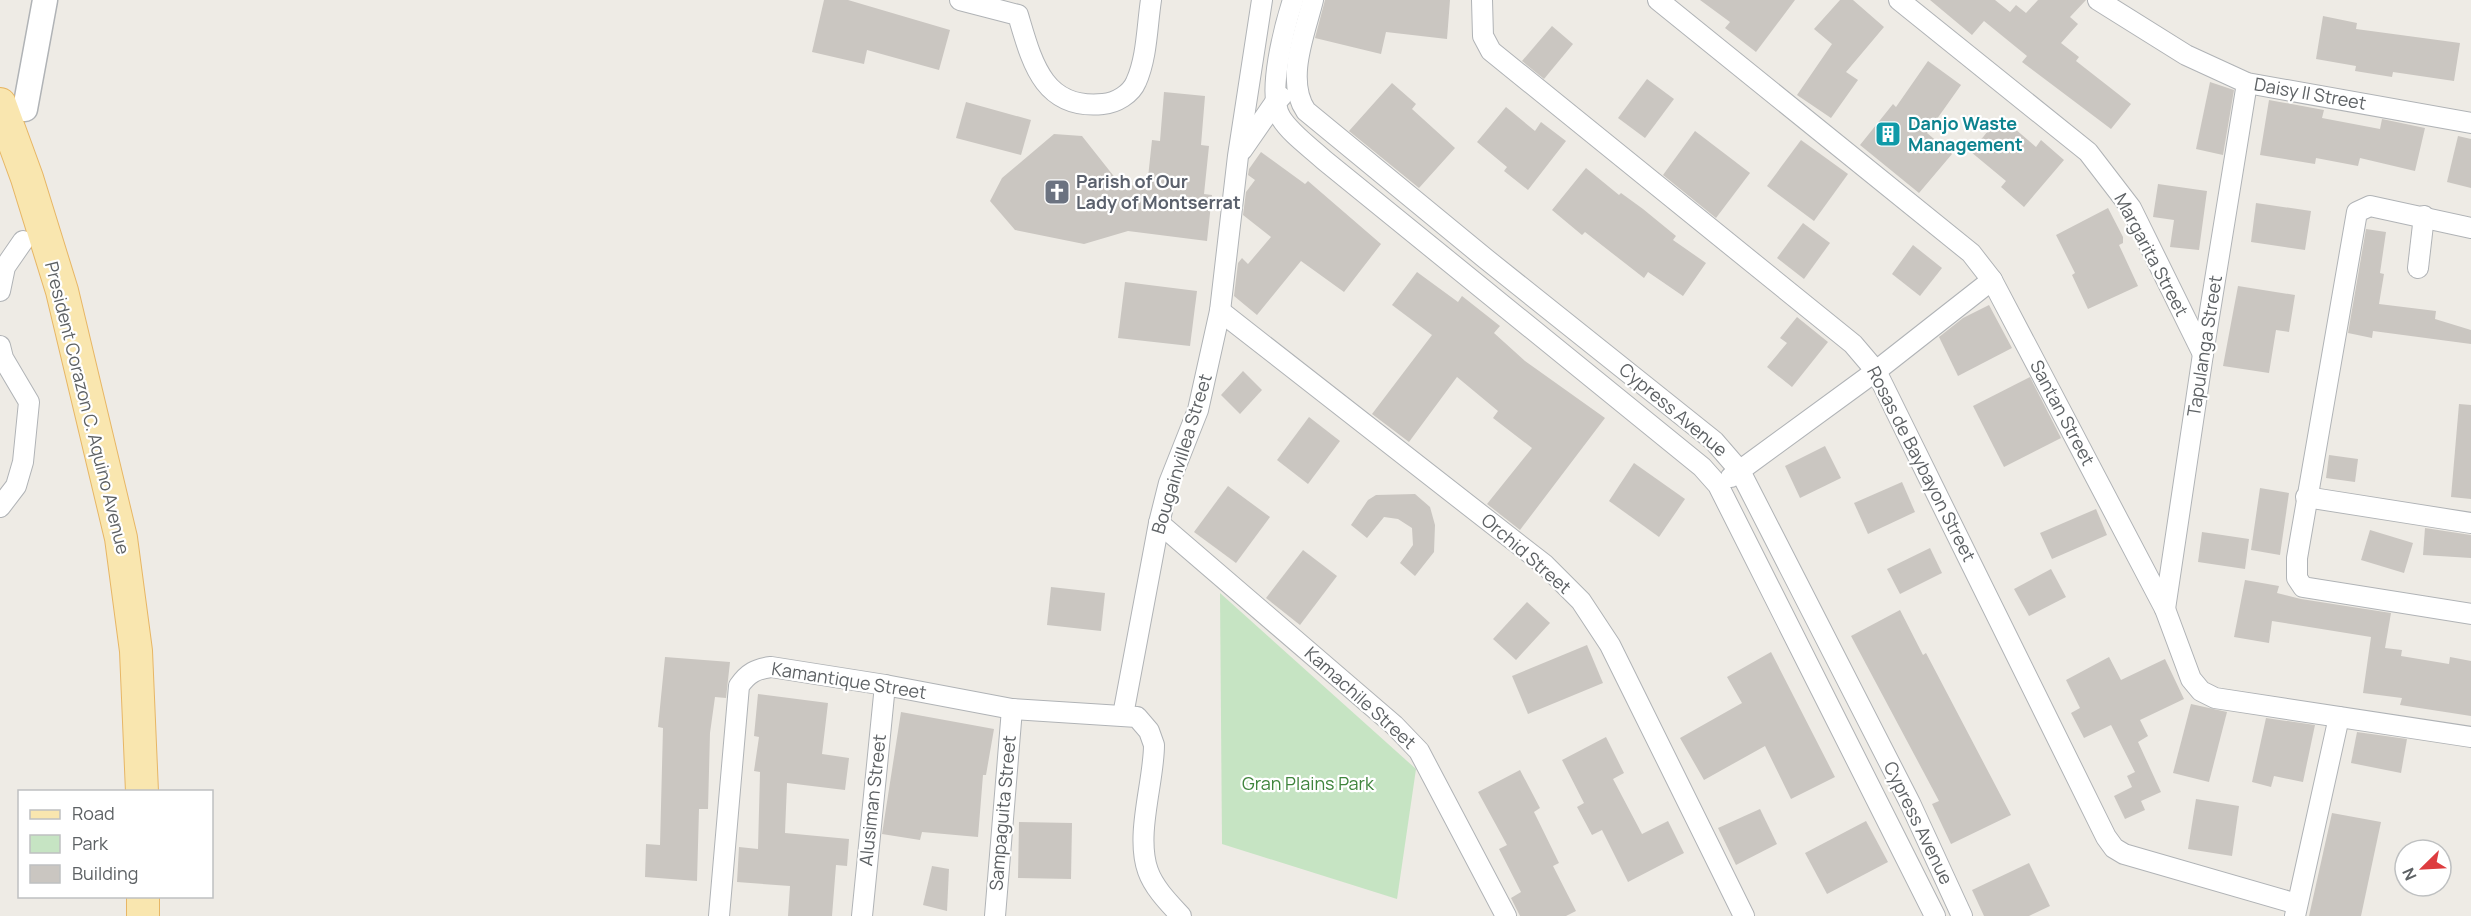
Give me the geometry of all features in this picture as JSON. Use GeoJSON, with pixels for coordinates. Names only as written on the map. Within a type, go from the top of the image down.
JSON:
{"type":"FeatureCollection","features":[{"type":"Feature","properties":{"kind":"main road","name":"President Corazon C. Aquino Avenue"},"geometry":{"type":"LineString","coordinates":[[12,107],[30,187],[62,291],[121,538],[136,651],[142,790]]}},
{"type":"Feature","properties":{"kind":"main road"},"geometry":{"type":"LineString","coordinates":[[23,241],[31,217],[30,187]]}},
{"type":"Feature","properties":{"kind":"main road"},"geometry":{"type":"LineString","coordinates":[[143,898],[143,916]]}},
{"type":"Feature","properties":{"kind":"street"},"geometry":{"type":"LineString","coordinates":[[12,107],[45,0]]}},
{"type":"Feature","properties":{"kind":"street"},"geometry":{"type":"LineString","coordinates":[[960,0],[1021,8],[1031,58],[1050,89],[1076,104],[1108,104],[1124,96],[1136,84],[1142,64],[1150,0]]}},
{"type":"Feature","properties":{"kind":"street","name":"Bougainvillea Street"},"geometry":{"type":"LineString","coordinates":[[1123,714],[1159,523],[1169,483],[1198,410],[1220,311],[1238,156],[1262,0]]}},
{"type":"Feature","properties":{"kind":"street"},"geometry":{"type":"LineString","coordinates":[[1276,101],[1282,38],[1293,0]]}},
{"type":"Feature","properties":{"kind":"street"},"geometry":{"type":"LineString","coordinates":[[1276,101],[1296,87],[1301,52],[1313,0]]}},
{"type":"Feature","properties":{"kind":"street","name":"Rosas de Baybayon Street"},"geometry":{"type":"LineString","coordinates":[[1482,0],[1483,36],[1491,51],[1853,344],[1876,371],[2106,837],[2114,848],[2124,854],[2296,910]]}},
{"type":"Feature","properties":{"kind":"street","name":"Santan Street"},"geometry":{"type":"LineString","coordinates":[[1658,0],[1971,253],[1992,280],[2165,609],[2191,679],[2201,691],[2214,698],[2471,737]]}},
{"type":"Feature","properties":{"kind":"street","name":"Margarita Street"},"geometry":{"type":"LineString","coordinates":[[1899,0],[2088,152],[2131,208],[2202,354]]}},
{"type":"Feature","properties":{"kind":"street","name":"Daisy II Street"},"geometry":{"type":"LineString","coordinates":[[2098,0],[2186,55],[2247,83],[2471,123]]}},
{"type":"Feature","properties":{"kind":"street","name":"Tapulanga Street"},"geometry":{"type":"LineString","coordinates":[[2165,609],[2202,354],[2247,83]]}},
{"type":"Feature","properties":{"kind":"street","name":"Cypress Avenue"},"geometry":{"type":"LineString","coordinates":[[1296,87],[1299,101],[1306,111],[1486,260],[1714,441],[1740,471],[1910,803],[1962,916]]}},
{"type":"Feature","properties":{"kind":"street","name":"Bougainvillea Street"},"geometry":{"type":"LineString","coordinates":[[1238,156],[1276,101]]}},
{"type":"Feature","properties":{"kind":"street","name":"Cypress Avenue"},"geometry":{"type":"LineString","coordinates":[[1276,101],[1280,117],[1324,160],[1702,467],[1718,485],[1935,916]]}},
{"type":"Feature","properties":{"kind":"street"},"geometry":{"type":"LineString","coordinates":[[2471,228],[2370,206],[2356,212],[2297,558],[2297,578],[2303,587],[2471,614]]}},
{"type":"Feature","properties":{"kind":"street"},"geometry":{"type":"LineString","coordinates":[[2418,268],[2424,216]]}},
{"type":"Feature","properties":{"kind":"street"},"geometry":{"type":"LineString","coordinates":[[0,291],[5,267],[23,241]]}},
{"type":"Feature","properties":{"kind":"street"},"geometry":{"type":"LineString","coordinates":[[1471,280],[1486,260]]}},
{"type":"Feature","properties":{"kind":"street"},"geometry":{"type":"LineString","coordinates":[[1718,485],[1876,371],[1992,280]]}},
{"type":"Feature","properties":{"kind":"street","name":"Orchid Street"},"geometry":{"type":"LineString","coordinates":[[1220,311],[1545,565],[1581,602],[1610,645],[1744,916]]}},
{"type":"Feature","properties":{"kind":"street"},"geometry":{"type":"LineString","coordinates":[[0,346],[3,358],[29,402],[23,462],[16,486],[0,507]]}},
{"type":"Feature","properties":{"kind":"street"},"geometry":{"type":"LineString","coordinates":[[2306,497],[2471,523]]}},
{"type":"Feature","properties":{"kind":"street","name":"Kamachile Street"},"geometry":{"type":"LineString","coordinates":[[1159,523],[1394,725],[1419,751],[1506,916]]}},
{"type":"Feature","properties":{"kind":"street","name":"Kamantique Street"},"geometry":{"type":"LineString","coordinates":[[719,916],[739,686],[746,676],[756,669],[771,667],[885,685],[1012,709],[1123,714]]}},
{"type":"Feature","properties":{"kind":"street","name":"Alusiman Street"},"geometry":{"type":"LineString","coordinates":[[862,916],[885,685]]}},
{"type":"Feature","properties":{"kind":"street","name":"Sampaguita Street"},"geometry":{"type":"LineString","coordinates":[[995,916],[1012,709]]}},
{"type":"Feature","properties":{"kind":"street"},"geometry":{"type":"LineString","coordinates":[[1123,714],[1137,717],[1143,723],[1154,745],[1143,850],[1148,871],[1158,890],[1181,916]]}},
{"type":"Feature","properties":{"kind":"street"},"geometry":{"type":"LineString","coordinates":[[2296,910],[2339,717]]}},
{"type":"Feature","properties":{"kind":"green space","name":"Gran Plains Park"},"geometry":{"type":"Polygon","coordinates":[[[1220,593],[1416,769],[1397,899],[1222,844],[1220,593]]]}},
{"type":"Feature","properties":{"kind":"building"},"geometry":{"type":"Polygon","coordinates":[[[824,0],[848,0],[950,30],[939,70],[867,50],[864,64],[812,52],[824,0]]]}},
{"type":"Feature","properties":{"kind":"building"},"geometry":{"type":"Polygon","coordinates":[[[1325,0],[1450,0],[1447,39],[1386,32],[1381,54],[1315,38],[1325,0]]]}},
{"type":"Feature","properties":{"kind":"building"},"geometry":{"type":"Polygon","coordinates":[[[1700,0],[1795,0],[1756,52],[1725,28],[1730,22],[1700,0]]]}},
{"type":"Feature","properties":{"kind":"building"},"geometry":{"type":"Polygon","coordinates":[[[1840,0],[1853,0],[1884,27],[1846,72],[1858,80],[1831,118],[1797,95],[1832,44],[1814,29],[1840,0]]]}},
{"type":"Feature","properties":{"kind":"building"},"geometry":{"type":"Polygon","coordinates":[[[1930,0],[1995,0],[2010,12],[2016,5],[2026,13],[2038,0],[2086,0],[2070,17],[2078,24],[2061,43],[2079,57],[2076,61],[2131,104],[2111,129],[2022,62],[2027,56],[1984,21],[1972,35],[1930,0]]]}},
{"type":"Feature","properties":{"kind":"building"},"geometry":{"type":"Polygon","coordinates":[[[2323,16],[2357,23],[2356,29],[2460,43],[2454,81],[2393,72],[2392,77],[2355,71],[2356,66],[2316,59],[2323,16]]]}},
{"type":"Feature","properties":{"kind":"building"},"geometry":{"type":"Polygon","coordinates":[[[1552,26],[1573,44],[1544,79],[1522,61],[1552,26]]]}},
{"type":"Feature","properties":{"kind":"building"},"geometry":{"type":"Polygon","coordinates":[[[1928,61],[1961,85],[1927,133],[1952,154],[1919,193],[1860,145],[1893,104],[1896,107],[1928,61]]]}},
{"type":"Feature","properties":{"kind":"building"},"geometry":{"type":"Polygon","coordinates":[[[1647,79],[1674,99],[1645,138],[1618,118],[1647,79]]]}},
{"type":"Feature","properties":{"kind":"building"},"geometry":{"type":"Polygon","coordinates":[[[2210,82],[2234,90],[2223,155],[2196,149],[2210,82]]]}},
{"type":"Feature","properties":{"kind":"building"},"geometry":{"type":"Polygon","coordinates":[[[1392,83],[1416,104],[1412,109],[1455,148],[1419,188],[1349,131],[1392,83]]]}},
{"type":"Feature","properties":{"kind":"building"},"geometry":{"type":"Polygon","coordinates":[[[1164,92],[1205,96],[1201,145],[1209,146],[1204,194],[1212,195],[1207,241],[1128,231],[1084,244],[1015,230],[990,201],[1002,178],[1054,134],[1082,136],[1120,184],[1147,187],[1152,140],[1160,141],[1164,92]]]}},
{"type":"Feature","properties":{"kind":"building"},"geometry":{"type":"Polygon","coordinates":[[[2269,100],[2324,110],[2322,118],[2380,129],[2382,119],[2425,128],[2415,171],[2360,158],[2358,166],[2316,158],[2315,164],[2260,155],[2269,100]]]}},
{"type":"Feature","properties":{"kind":"building"},"geometry":{"type":"Polygon","coordinates":[[[966,102],[1031,120],[1021,155],[956,138],[966,102]]]}},
{"type":"Feature","properties":{"kind":"building"},"geometry":{"type":"Polygon","coordinates":[[[1506,107],[1535,131],[1541,122],[1566,141],[1528,190],[1504,171],[1507,167],[1477,142],[1506,107]]]}},
{"type":"Feature","properties":{"kind":"building"},"geometry":{"type":"Polygon","coordinates":[[[2000,116],[2036,147],[2041,140],[2064,160],[2024,207],[2001,187],[2006,181],[1971,152],[2000,116]]]}},
{"type":"Feature","properties":{"kind":"building"},"geometry":{"type":"Polygon","coordinates":[[[1695,131],[1750,173],[1716,218],[1663,175],[1695,131]]]}},
{"type":"Feature","properties":{"kind":"building"},"geometry":{"type":"Polygon","coordinates":[[[2458,136],[2471,139],[2471,188],[2447,182],[2458,136]]]}},
{"type":"Feature","properties":{"kind":"building"},"geometry":{"type":"Polygon","coordinates":[[[1801,140],[1848,174],[1814,221],[1767,186],[1801,140]]]}},
{"type":"Feature","properties":{"kind":"building"},"geometry":{"type":"Polygon","coordinates":[[[1261,152],[1305,184],[1308,181],[1381,244],[1344,292],[1301,261],[1257,315],[1234,296],[1238,263],[1242,258],[1248,264],[1271,237],[1243,215],[1246,192],[1255,180],[1248,175],[1249,169],[1261,152]]]}},
{"type":"Feature","properties":{"kind":"building"},"geometry":{"type":"Polygon","coordinates":[[[1586,168],[1619,195],[1621,193],[1643,209],[1676,236],[1673,240],[1706,263],[1683,296],[1648,272],[1644,278],[1585,232],[1582,235],[1552,210],[1586,168]]]}},
{"type":"Feature","properties":{"kind":"building"},"geometry":{"type":"Polygon","coordinates":[[[2158,184],[2207,191],[2199,250],[2170,247],[2174,220],[2153,217],[2158,184]]]}},
{"type":"Feature","properties":{"kind":"building"},"geometry":{"type":"Polygon","coordinates":[[[2256,203],[2311,211],[2305,250],[2251,242],[2256,203]]]}},
{"type":"Feature","properties":{"kind":"building"},"geometry":{"type":"Polygon","coordinates":[[[2108,208],[2123,237],[2123,243],[2119,245],[2138,286],[2088,309],[2072,275],[2075,273],[2056,235],[2108,208]]]}},
{"type":"Feature","properties":{"kind":"building"},"geometry":{"type":"Polygon","coordinates":[[[1803,223],[1830,243],[1804,279],[1777,258],[1803,223]]]}},
{"type":"Feature","properties":{"kind":"building"},"geometry":{"type":"Polygon","coordinates":[[[2366,229],[2386,232],[2380,273],[2384,274],[2379,304],[2436,311],[2435,319],[2471,330],[2471,344],[2373,331],[2372,338],[2348,333],[2366,229]]]}},
{"type":"Feature","properties":{"kind":"building"},"geometry":{"type":"Polygon","coordinates":[[[1913,245],[1942,268],[1920,296],[1892,274],[1913,245]]]}},
{"type":"Feature","properties":{"kind":"building"},"geometry":{"type":"Polygon","coordinates":[[[1417,272],[1458,302],[1462,296],[1500,326],[1494,333],[1525,361],[1605,418],[1520,530],[1487,504],[1532,448],[1493,418],[1498,411],[1457,377],[1409,442],[1372,414],[1432,335],[1392,305],[1417,272]]]}},
{"type":"Feature","properties":{"kind":"building"},"geometry":{"type":"Polygon","coordinates":[[[1125,282],[1197,291],[1190,346],[1118,338],[1125,282]]]}},
{"type":"Feature","properties":{"kind":"building"},"geometry":{"type":"Polygon","coordinates":[[[2238,286],[2295,295],[2289,332],[2276,330],[2269,373],[2223,366],[2238,286]]]}},
{"type":"Feature","properties":{"kind":"building"},"geometry":{"type":"Polygon","coordinates":[[[1989,305],[2012,348],[1958,376],[1939,337],[1963,318],[1989,305]]]}},
{"type":"Feature","properties":{"kind":"building"},"geometry":{"type":"Polygon","coordinates":[[[1797,317],[1828,342],[1792,387],[1767,367],[1787,343],[1780,338],[1797,317]]]}},
{"type":"Feature","properties":{"kind":"building"},"geometry":{"type":"Polygon","coordinates":[[[1243,371],[1262,390],[1240,414],[1221,395],[1243,371]]]}},
{"type":"Feature","properties":{"kind":"building"},"geometry":{"type":"Polygon","coordinates":[[[2030,377],[2061,438],[2004,467],[1973,406],[2030,377]]]}},
{"type":"Feature","properties":{"kind":"building"},"geometry":{"type":"Polygon","coordinates":[[[2459,404],[2471,405],[2471,499],[2451,497],[2459,404]]]}},
{"type":"Feature","properties":{"kind":"building"},"geometry":{"type":"Polygon","coordinates":[[[1309,417],[1340,441],[1308,484],[1277,460],[1309,417]]]}},
{"type":"Feature","properties":{"kind":"building"},"geometry":{"type":"Polygon","coordinates":[[[1825,446],[1841,478],[1800,498],[1785,466],[1825,446]]]}},
{"type":"Feature","properties":{"kind":"building"},"geometry":{"type":"Polygon","coordinates":[[[2329,455],[2358,459],[2355,482],[2326,478],[2329,455]]]}},
{"type":"Feature","properties":{"kind":"building"},"geometry":{"type":"Polygon","coordinates":[[[1634,463],[1685,499],[1659,537],[1609,501],[1634,463]]]}},
{"type":"Feature","properties":{"kind":"building"},"geometry":{"type":"Polygon","coordinates":[[[1902,482],[1915,512],[1868,534],[1854,503],[1902,482]]]}},
{"type":"Feature","properties":{"kind":"building"},"geometry":{"type":"Polygon","coordinates":[[[1228,486],[1270,517],[1236,563],[1194,532],[1228,486]]]}},
{"type":"Feature","properties":{"kind":"building"},"geometry":{"type":"Polygon","coordinates":[[[2260,488],[2289,493],[2280,555],[2251,550],[2260,488]]]}},
{"type":"Feature","properties":{"kind":"building"},"geometry":{"type":"Polygon","coordinates":[[[1415,494],[1430,507],[1435,525],[1434,552],[1415,576],[1400,563],[1413,545],[1412,528],[1398,519],[1384,517],[1367,538],[1351,525],[1368,500],[1376,495],[1415,494]]]}},
{"type":"Feature","properties":{"kind":"building"},"geometry":{"type":"Polygon","coordinates":[[[2096,509],[2107,535],[2052,559],[2040,533],[2096,509]]]}},
{"type":"Feature","properties":{"kind":"building"},"geometry":{"type":"Polygon","coordinates":[[[2425,528],[2471,535],[2471,558],[2423,555],[2425,528]]]}},
{"type":"Feature","properties":{"kind":"building"},"geometry":{"type":"Polygon","coordinates":[[[2370,530],[2413,543],[2404,573],[2361,560],[2370,530]]]}},
{"type":"Feature","properties":{"kind":"building"},"geometry":{"type":"Polygon","coordinates":[[[2202,532],[2249,539],[2245,569],[2198,562],[2202,532]]]}},
{"type":"Feature","properties":{"kind":"building"},"geometry":{"type":"Polygon","coordinates":[[[1930,548],[1942,573],[1900,594],[1887,569],[1930,548]]]}},
{"type":"Feature","properties":{"kind":"building"},"geometry":{"type":"Polygon","coordinates":[[[1303,550],[1337,576],[1300,625],[1266,598],[1303,550]]]}},
{"type":"Feature","properties":{"kind":"building"},"geometry":{"type":"Polygon","coordinates":[[[2051,569],[2066,597],[2029,616],[2014,589],[2051,569]]]}},
{"type":"Feature","properties":{"kind":"building"},"geometry":{"type":"Polygon","coordinates":[[[2245,580],[2279,586],[2277,593],[2301,599],[2391,613],[2385,648],[2402,650],[2401,656],[2449,664],[2450,657],[2471,661],[2471,716],[2400,705],[2402,698],[2363,693],[2371,637],[2272,621],[2269,643],[2234,637],[2245,580]]]}},
{"type":"Feature","properties":{"kind":"building"},"geometry":{"type":"Polygon","coordinates":[[[1051,587],[1105,593],[1101,631],[1047,625],[1051,587]]]}},
{"type":"Feature","properties":{"kind":"building"},"geometry":{"type":"Polygon","coordinates":[[[1527,602],[1550,623],[1516,660],[1493,639],[1527,602]]]}},
{"type":"Feature","properties":{"kind":"building"},"geometry":{"type":"Polygon","coordinates":[[[1900,610],[1923,655],[1926,653],[2011,815],[1951,844],[1932,804],[1939,801],[1851,636],[1900,610]]]}},
{"type":"Feature","properties":{"kind":"building"},"geometry":{"type":"Polygon","coordinates":[[[1587,645],[1603,683],[1528,714],[1512,676],[1587,645]]]}},
{"type":"Feature","properties":{"kind":"building"},"geometry":{"type":"Polygon","coordinates":[[[1771,652],[1835,777],[1791,799],[1765,746],[1704,780],[1680,738],[1742,703],[1727,677],[1771,652]]]}},
{"type":"Feature","properties":{"kind":"building"},"geometry":{"type":"Polygon","coordinates":[[[665,657],[730,662],[726,698],[715,697],[710,733],[708,809],[699,809],[697,881],[645,877],[646,844],[660,845],[663,728],[658,727],[665,657]]]}},
{"type":"Feature","properties":{"kind":"building"},"geometry":{"type":"Polygon","coordinates":[[[2109,657],[2121,680],[2165,659],[2184,699],[2140,720],[2148,736],[2138,742],[2161,792],[2141,801],[2145,810],[2125,819],[2114,796],[2132,787],[2127,776],[2135,772],[2111,725],[2084,738],[2071,713],[2080,708],[2066,680],[2109,657]]]}},
{"type":"Feature","properties":{"kind":"building"},"geometry":{"type":"Polygon","coordinates":[[[758,694],[828,703],[822,754],[849,758],[845,790],[787,783],[785,833],[849,839],[847,866],[836,865],[832,916],[788,916],[790,886],[737,882],[739,847],[758,849],[760,772],[754,771],[759,737],[754,736],[758,694]]]}},
{"type":"Feature","properties":{"kind":"building"},"geometry":{"type":"Polygon","coordinates":[[[2191,704],[2227,712],[2209,782],[2173,773],[2191,704]]]}},
{"type":"Feature","properties":{"kind":"building"},"geometry":{"type":"Polygon","coordinates":[[[901,712],[994,729],[986,775],[983,775],[978,837],[922,832],[920,840],[882,834],[901,712]]]}},
{"type":"Feature","properties":{"kind":"building"},"geometry":{"type":"Polygon","coordinates":[[[2266,718],[2315,725],[2303,782],[2274,776],[2271,787],[2252,782],[2266,718]]]}},
{"type":"Feature","properties":{"kind":"building"},"geometry":{"type":"Polygon","coordinates":[[[2357,732],[2407,739],[2401,773],[2351,763],[2357,732]]]}},
{"type":"Feature","properties":{"kind":"building"},"geometry":{"type":"Polygon","coordinates":[[[1606,737],[1624,773],[1613,779],[1642,834],[1668,821],[1684,853],[1628,882],[1602,830],[1592,835],[1577,807],[1584,803],[1562,760],[1606,737]]]}},
{"type":"Feature","properties":{"kind":"building"},"geometry":{"type":"Polygon","coordinates":[[[1520,770],[1540,808],[1534,812],[1559,863],[1553,866],[1576,911],[1566,916],[1520,916],[1511,898],[1521,892],[1499,849],[1507,845],[1478,792],[1520,770]]]}},
{"type":"Feature","properties":{"kind":"building"},"geometry":{"type":"Polygon","coordinates":[[[2196,799],[2239,806],[2232,856],[2188,849],[2196,799]]]}},
{"type":"Feature","properties":{"kind":"building"},"geometry":{"type":"Polygon","coordinates":[[[1760,809],[1777,844],[1736,865],[1718,828],[1760,809]]]}},
{"type":"Feature","properties":{"kind":"building"},"geometry":{"type":"Polygon","coordinates":[[[2332,813],[2381,822],[2361,916],[2309,916],[2332,813]]]}},
{"type":"Feature","properties":{"kind":"building"},"geometry":{"type":"Polygon","coordinates":[[[1866,821],[1888,862],[1827,894],[1805,853],[1866,821]]]}},
{"type":"Feature","properties":{"kind":"building"},"geometry":{"type":"Polygon","coordinates":[[[1019,822],[1072,823],[1071,879],[1018,878],[1019,822]]]}},
{"type":"Feature","properties":{"kind":"building"},"geometry":{"type":"Polygon","coordinates":[[[2029,863],[2050,906],[2029,916],[1984,916],[1972,890],[2029,863]]]}},
{"type":"Feature","properties":{"kind":"building"},"geometry":{"type":"Polygon","coordinates":[[[932,866],[949,869],[947,911],[923,905],[932,866]]]}},
{"type":"Feature","properties":{"kind":"place","name":"Danjo Waste Management"},"geometry":{"type":"Point","coordinates":[1888,134]}},
{"type":"Feature","properties":{"kind":"place","name":"Parish of Our Lady of Montserrat"},"geometry":{"type":"Point","coordinates":[1057,192]}}]}
